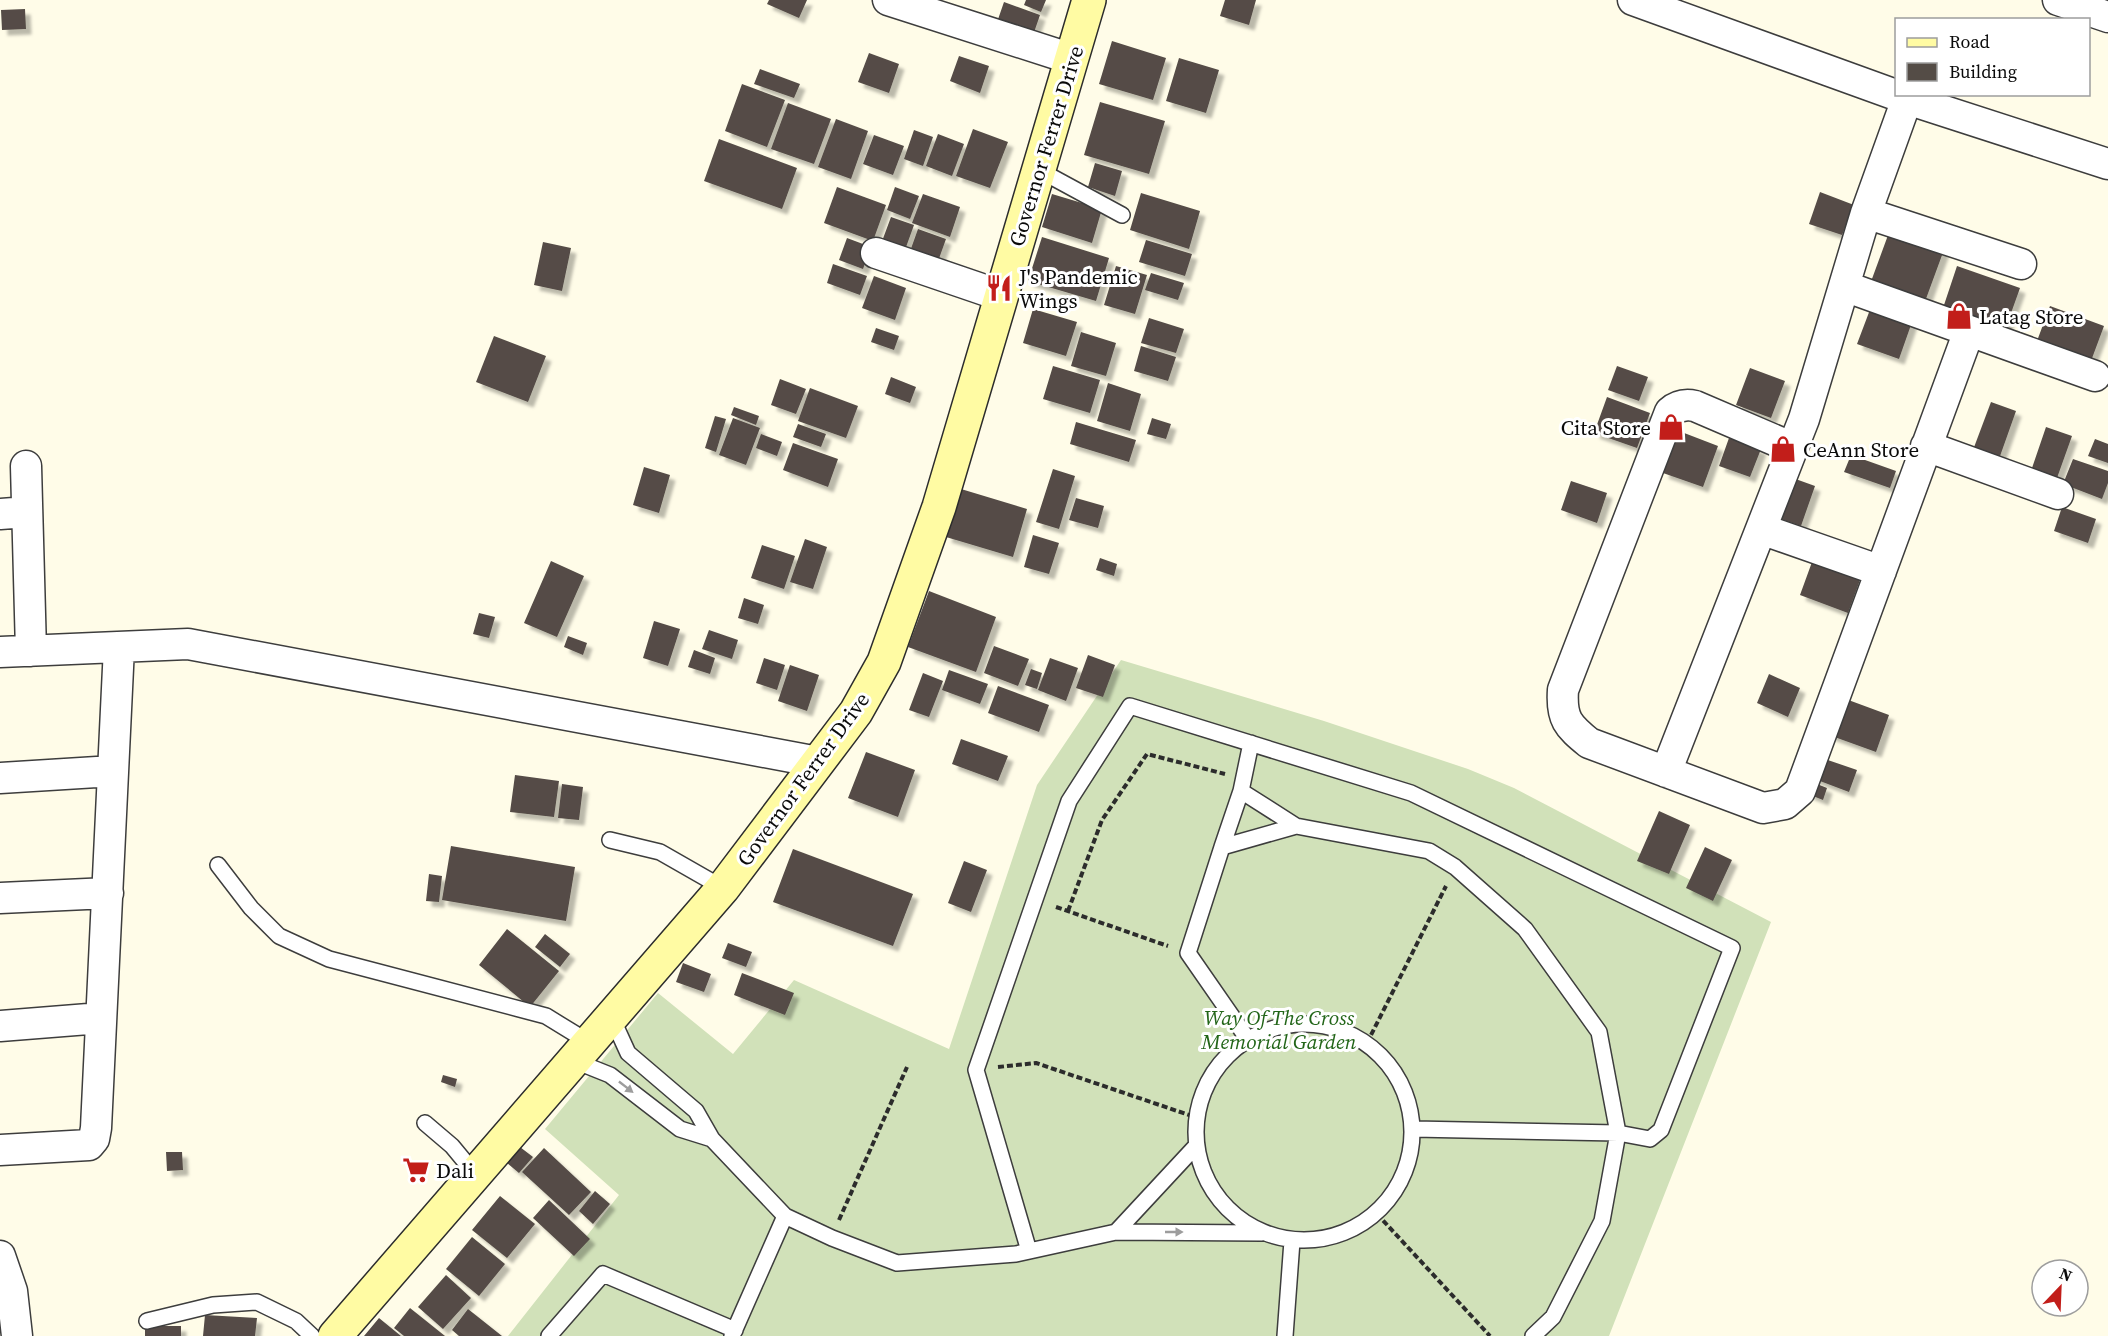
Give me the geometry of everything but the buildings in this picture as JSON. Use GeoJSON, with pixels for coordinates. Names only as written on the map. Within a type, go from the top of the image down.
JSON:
{"type":"FeatureCollection","features":[{"type":"Feature","properties":{"kind":"main road","name":"Governor Ferrer Drive"},"geometry":{"type":"LineString","coordinates":[[335,1336],[723,888],[856,712],[884,662],[939,507],[1088,0]]}},
{"type":"Feature","properties":{"kind":"street"},"geometry":{"type":"LineString","coordinates":[[888,0],[1072,59]]}},
{"type":"Feature","properties":{"kind":"street"},"geometry":{"type":"LineString","coordinates":[[1633,0],[1895,95]]}},
{"type":"Feature","properties":{"kind":"street"},"geometry":{"type":"LineString","coordinates":[[2058,0],[2108,17]]}},
{"type":"Feature","properties":{"kind":"street"},"geometry":{"type":"LineString","coordinates":[[1898,96],[2108,164]]}},
{"type":"Feature","properties":{"kind":"street"},"geometry":{"type":"LineString","coordinates":[[1666,772],[1804,419],[1866,213],[1906,99]]}},
{"type":"Feature","properties":{"kind":"street"},"geometry":{"type":"LineString","coordinates":[[1866,213],[2021,264]]}},
{"type":"Feature","properties":{"kind":"street"},"geometry":{"type":"LineString","coordinates":[[876,253],[1002,296]]}},
{"type":"Feature","properties":{"kind":"street"},"geometry":{"type":"LineString","coordinates":[[1844,286],[2095,376]]}},
{"type":"Feature","properties":{"kind":"street"},"geometry":{"type":"LineString","coordinates":[[1793,448],[1687,404],[1675,408],[1667,419],[1563,690],[1562,708],[1569,726],[1589,743],[1764,808],[1785,804],[1800,791],[1969,331]]}},
{"type":"Feature","properties":{"kind":"street"},"geometry":{"type":"LineString","coordinates":[[1926,446],[2058,494]]}},
{"type":"Feature","properties":{"kind":"street"},"geometry":{"type":"LineString","coordinates":[[26,466],[14,513],[31,651]]}},
{"type":"Feature","properties":{"kind":"street"},"geometry":{"type":"LineString","coordinates":[[1761,529],[1881,571]]}},
{"type":"Feature","properties":{"kind":"street"},"geometry":{"type":"LineString","coordinates":[[0,652],[188,644],[818,762]]}},
{"type":"Feature","properties":{"kind":"street"},"geometry":{"type":"LineString","coordinates":[[0,1150],[89,1145],[94,1139],[119,647]]}},
{"type":"Feature","properties":{"kind":"street"},"geometry":{"type":"LineString","coordinates":[[0,778],[113,771]]}},
{"type":"Feature","properties":{"kind":"street"},"geometry":{"type":"LineString","coordinates":[[0,898],[108,892]]}},
{"type":"Feature","properties":{"kind":"street"},"geometry":{"type":"LineString","coordinates":[[0,1026],[101,1018]]}},
{"type":"Feature","properties":{"kind":"street"},"geometry":{"type":"LineString","coordinates":[[0,1256],[12,1291],[17,1336]]}},
{"type":"Feature","properties":{"kind":"lane"},"geometry":{"type":"LineString","coordinates":[[1039,170],[1122,215]]}},
{"type":"Feature","properties":{"kind":"lane"},"geometry":{"type":"LineString","coordinates":[[1029,1251],[976,1070],[1070,801],[1130,706],[1411,793],[1732,948],[1661,1130],[1650,1139],[1618,1133],[1414,1129]]}},
{"type":"Feature","properties":{"kind":"lane"},"geometry":{"type":"LineString","coordinates":[[1247,1038],[1188,953],[1242,785],[1251,743]]}},
{"type":"Feature","properties":{"kind":"lane"},"geometry":{"type":"LineString","coordinates":[[1242,785],[1296,826]]}},
{"type":"Feature","properties":{"kind":"lane"},"geometry":{"type":"LineString","coordinates":[[1222,847],[1296,826],[1429,851],[1455,867],[1525,928],[1599,1032],[1618,1133],[1602,1221],[1553,1317],[1533,1336]]}},
{"type":"Feature","properties":{"kind":"lane"},"geometry":{"type":"LineString","coordinates":[[610,840],[660,852],[723,888]]}},
{"type":"Feature","properties":{"kind":"lane"},"geometry":{"type":"LineString","coordinates":[[218,865],[251,908],[279,936],[329,959],[546,1017],[610,1075],[680,1129],[712,1139]]}},
{"type":"Feature","properties":{"kind":"lane"},"geometry":{"type":"LineString","coordinates":[[612,1018],[628,1053],[696,1111],[712,1139],[785,1216],[832,1238],[897,1263],[1016,1254],[1116,1232],[1262,1233],[1292,1241],[1346,1233],[1377,1214],[1406,1174],[1414,1129],[1406,1091],[1386,1060],[1367,1043],[1347,1032],[1306,1023],[1264,1030],[1247,1038],[1221,1060],[1203,1088],[1196,1117],[1196,1148],[1202,1172],[1210,1188],[1230,1212],[1262,1233]]}},
{"type":"Feature","properties":{"kind":"lane"},"geometry":{"type":"LineString","coordinates":[[425,1123],[452,1146],[476,1175]]}},
{"type":"Feature","properties":{"kind":"lane"},"geometry":{"type":"LineString","coordinates":[[1116,1232],[1196,1148]]}},
{"type":"Feature","properties":{"kind":"lane"},"geometry":{"type":"LineString","coordinates":[[549,1336],[603,1274],[734,1333],[785,1216]]}},
{"type":"Feature","properties":{"kind":"lane"},"geometry":{"type":"LineString","coordinates":[[1285,1336],[1292,1241]]}},
{"type":"Feature","properties":{"kind":"lane"},"geometry":{"type":"LineString","coordinates":[[147,1322],[213,1305],[257,1302],[296,1321],[312,1336]]}},
{"type":"Feature","properties":{"kind":"path"},"geometry":{"type":"LineString","coordinates":[[1068,911],[1102,820],[1147,754],[1242,785]]}},
{"type":"Feature","properties":{"kind":"path"},"geometry":{"type":"LineString","coordinates":[[1367,1043],[1455,867]]}},
{"type":"Feature","properties":{"kind":"path"},"geometry":{"type":"LineString","coordinates":[[1035,900],[1188,953]]}},
{"type":"Feature","properties":{"kind":"path"},"geometry":{"type":"LineString","coordinates":[[976,1070],[1035,1063],[1196,1117]]}},
{"type":"Feature","properties":{"kind":"path"},"geometry":{"type":"LineString","coordinates":[[832,1238],[907,1067]]}},
{"type":"Feature","properties":{"kind":"path"},"geometry":{"type":"LineString","coordinates":[[1377,1214],[1490,1336]]}},
{"type":"Feature","properties":{"kind":"green space","name":"Way Of The Cross Memorial Garden"},"geometry":{"type":"Polygon","coordinates":[[[1121,660],[1324,721],[1468,769],[1514,788],[1771,922],[1609,1336],[508,1336],[619,1195],[545,1129],[658,993],[733,1054],[794,980],[949,1049],[1037,785],[1121,660]]]}},
{"type":"Feature","properties":{"kind":"place","name":"J's Pandemic Wings"},"geometry":{"type":"Point","coordinates":[999,288]}},
{"type":"Feature","properties":{"kind":"place","name":"Latag Store"},"geometry":{"type":"Point","coordinates":[1959,316]}},
{"type":"Feature","properties":{"kind":"place","name":"Cita Store"},"geometry":{"type":"Point","coordinates":[1671,427]}},
{"type":"Feature","properties":{"kind":"place","name":"CeAnn Store"},"geometry":{"type":"Point","coordinates":[1783,449]}},
{"type":"Feature","properties":{"kind":"place","name":"Dali"},"geometry":{"type":"Point","coordinates":[416,1170]}}]}
